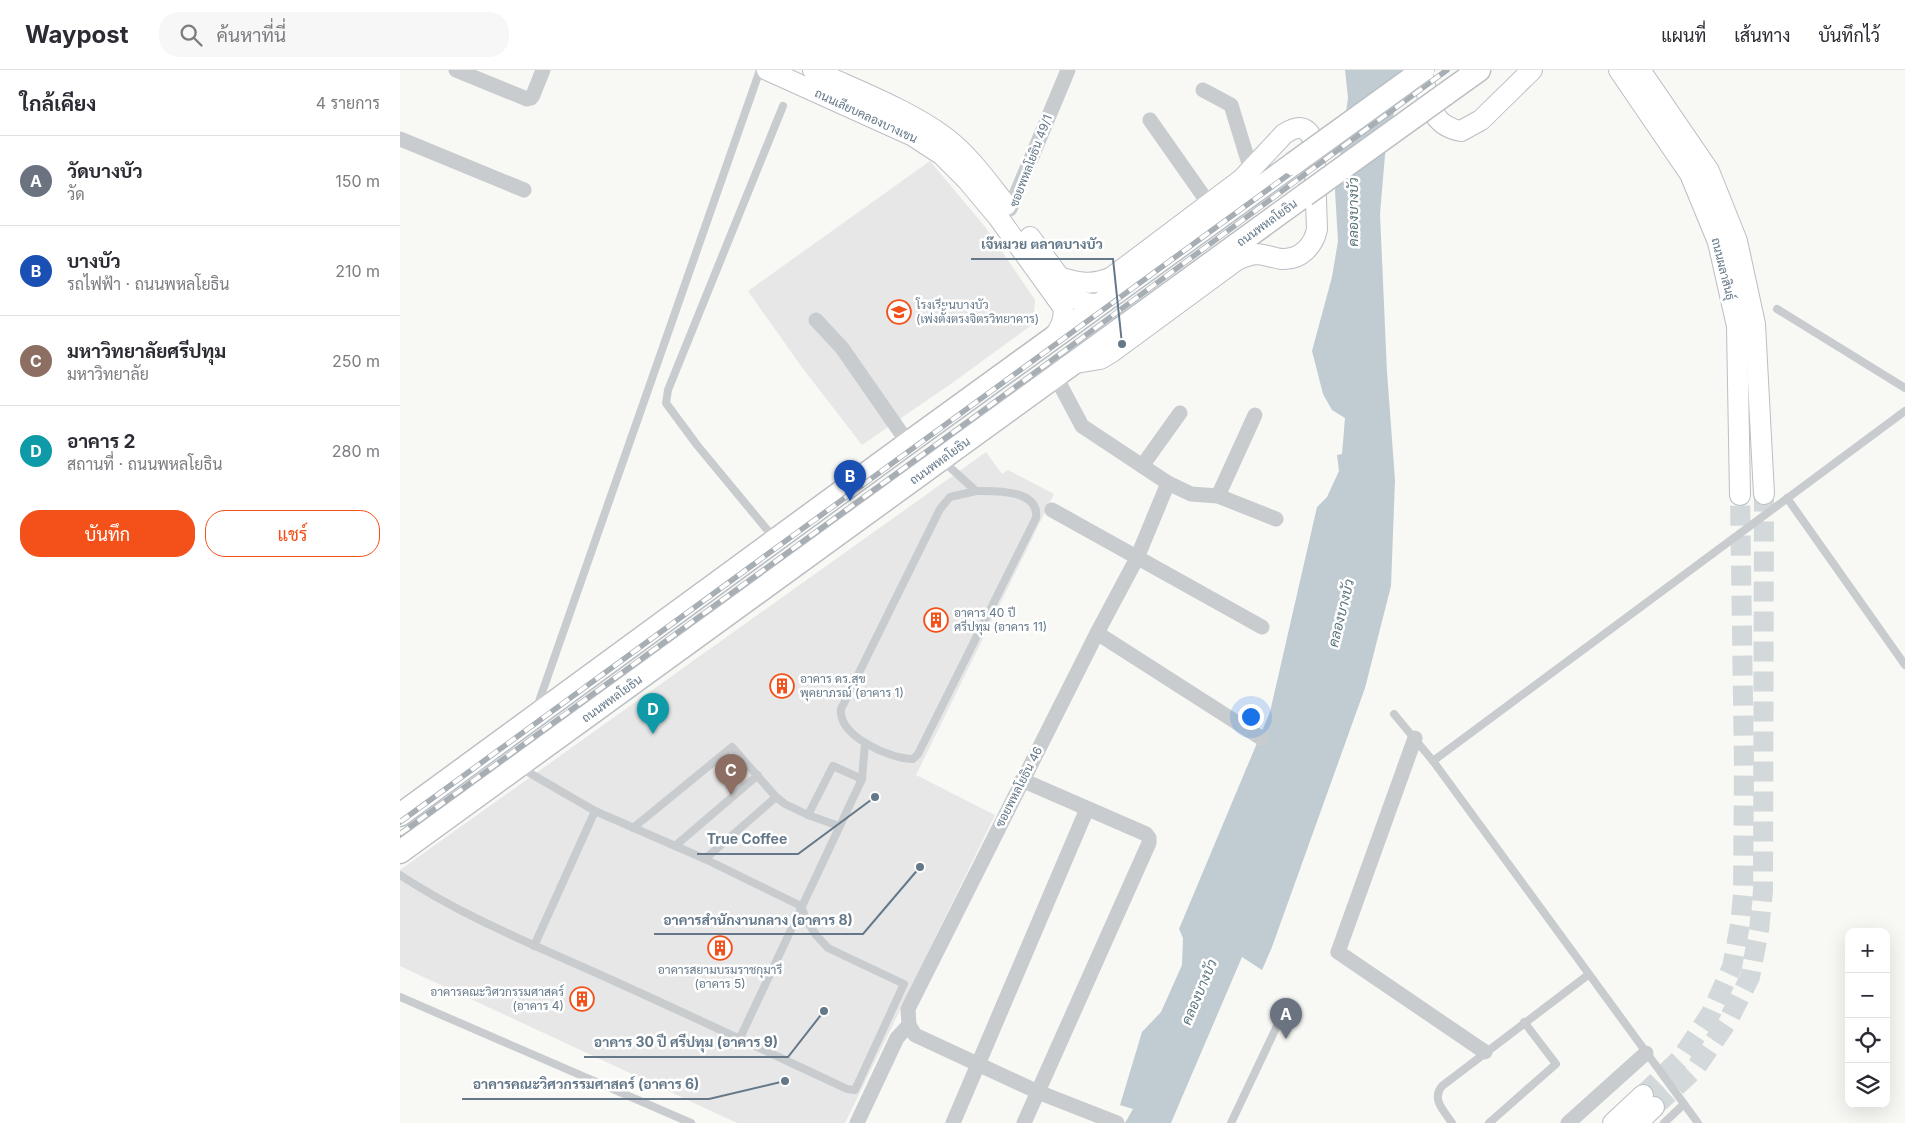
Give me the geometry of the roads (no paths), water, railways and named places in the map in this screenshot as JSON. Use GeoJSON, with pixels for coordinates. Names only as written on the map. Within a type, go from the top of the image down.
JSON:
{"type":"FeatureCollection","features":[{"type":"Feature","properties":{"kind":"main road","name":"ถนนเลียบคลองบางเขน"},"geometry":{"type":"LineString","coordinates":[[767,70],[913,136],[942,155],[968,180],[989,195]]}},
{"type":"Feature","properties":{"kind":"main road","name":"ถนนเลียบคลองบางเขน"},"geometry":{"type":"LineString","coordinates":[[813,70],[918,120],[946,138],[972,163],[989,195],[1004,213]]}},
{"type":"Feature","properties":{"kind":"main road"},"geometry":{"type":"LineString","coordinates":[[400,815],[1422,70],[1435,117],[1442,124],[1462,131],[1481,120],[1532,70]]}},
{"type":"Feature","properties":{"kind":"main road","name":"ถนนพหลโยธิน"},"geometry":{"type":"LineString","coordinates":[[400,852],[1479,70]]}},
{"type":"Feature","properties":{"kind":"main road","name":"ถนนผลาสินธุ์"},"geometry":{"type":"LineString","coordinates":[[1632,72],[1709,171],[1737,241],[1755,324],[1764,494]]}},
{"type":"Feature","properties":{"kind":"main road","name":"ถนนผลาสินธุ์"},"geometry":{"type":"LineString","coordinates":[[1632,72],[1690,174],[1718,242],[1736,326],[1740,495]]}},
{"type":"Feature","properties":{"kind":"main road"},"geometry":{"type":"LineString","coordinates":[[1059,277],[1088,284],[1101,282],[1112,277],[1242,179],[1284,134],[1292,129],[1299,128],[1307,130],[1312,136],[1314,142],[1317,229],[1310,246],[1297,256],[1289,259],[1261,254],[1244,256],[1112,352],[1100,358],[1076,363]]}},
{"type":"Feature","properties":{"kind":"main road","name":"ซอยพหลโยธิน 49/1"},"geometry":{"type":"LineString","coordinates":[[1004,213],[1074,297],[1091,305],[1100,303]]}},
{"type":"Feature","properties":{"kind":"main road","name":"ซอยพหลโยธิน 49/1"},"geometry":{"type":"LineString","coordinates":[[1004,213],[1063,307],[1062,323],[1054,337]]}},
{"type":"Feature","properties":{"kind":"main road"},"geometry":{"type":"LineString","coordinates":[[501,741],[520,766]]}},
{"type":"Feature","properties":{"kind":"main road"},"geometry":{"type":"LineString","coordinates":[[1613,1123],[1654,1108]]}},
{"type":"Feature","properties":{"kind":"main road"},"geometry":{"type":"LineString","coordinates":[[1637,1123],[1654,1108]]}},
{"type":"Feature","properties":{"kind":"street"},"geometry":{"type":"LineString","coordinates":[[456,70],[527,99],[531,98],[542,70]]}},
{"type":"Feature","properties":{"kind":"street","name":"ซอยพหลโยธิน 49/1"},"geometry":{"type":"LineString","coordinates":[[1004,213],[1068,70]]}},
{"type":"Feature","properties":{"kind":"street"},"geometry":{"type":"LineString","coordinates":[[1203,90],[1231,105],[1251,170]]}},
{"type":"Feature","properties":{"kind":"street"},"geometry":{"type":"LineString","coordinates":[[1150,120],[1209,204]]}},
{"type":"Feature","properties":{"kind":"street"},"geometry":{"type":"LineString","coordinates":[[400,139],[524,190]]}},
{"type":"Feature","properties":{"kind":"street"},"geometry":{"type":"LineString","coordinates":[[816,320],[842,348],[908,443]]}},
{"type":"Feature","properties":{"kind":"street"},"geometry":{"type":"LineString","coordinates":[[1056,377],[1082,426],[1168,484],[1191,494],[1218,496],[1276,519]]}},
{"type":"Feature","properties":{"kind":"street"},"geometry":{"type":"LineString","coordinates":[[1142,466],[1180,413]]}},
{"type":"Feature","properties":{"kind":"street"},"geometry":{"type":"LineString","coordinates":[[1218,496],[1255,415]]}},
{"type":"Feature","properties":{"kind":"street","name":"ซอยพหลโยธิน 46"},"geometry":{"type":"LineString","coordinates":[[909,1025],[908,1009],[1097,632],[1137,558],[1168,484]]}},
{"type":"Feature","properties":{"kind":"street"},"geometry":{"type":"LineString","coordinates":[[1052,510],[1262,627]]}},
{"type":"Feature","properties":{"kind":"street"},"geometry":{"type":"LineString","coordinates":[[1097,632],[1261,738]]}},
{"type":"Feature","properties":{"kind":"street"},"geometry":{"type":"LineString","coordinates":[[1415,738],[1338,952],[1485,1052]]}},
{"type":"Feature","properties":{"kind":"street"},"geometry":{"type":"LineString","coordinates":[[1022,780],[1146,834],[1149,838],[1149,843],[1024,1123]]}},
{"type":"Feature","properties":{"kind":"street"},"geometry":{"type":"LineString","coordinates":[[953,1123],[1088,809]]}},
{"type":"Feature","properties":{"kind":"street"},"geometry":{"type":"LineString","coordinates":[[858,1123],[897,1038],[909,1025],[915,1034],[977,1064],[1038,1092],[1117,1123]]}},
{"type":"Feature","properties":{"kind":"street"},"geometry":{"type":"LineString","coordinates":[[1568,1123],[1646,1053]]}},
{"type":"Feature","properties":{"kind":"lane"},"geometry":{"type":"LineString","coordinates":[[533,718],[760,70]]}},
{"type":"Feature","properties":{"kind":"lane"},"geometry":{"type":"LineString","coordinates":[[776,540],[697,445],[666,403],[668,390],[783,106]]}},
{"type":"Feature","properties":{"kind":"lane"},"geometry":{"type":"LineString","coordinates":[[1777,308],[1905,388]]}},
{"type":"Feature","properties":{"kind":"lane"},"geometry":{"type":"LineString","coordinates":[[1433,761],[1905,411]]}},
{"type":"Feature","properties":{"kind":"lane"},"geometry":{"type":"LineString","coordinates":[[942,460],[976,491]]}},
{"type":"Feature","properties":{"kind":"lane"},"geometry":{"type":"LineString","coordinates":[[976,491],[1004,491],[1023,497],[1033,503],[1037,510],[1036,518],[918,754],[913,759],[907,759],[865,743],[845,726],[841,714],[843,704],[940,509],[950,497],[976,491]]}},
{"type":"Feature","properties":{"kind":"lane"},"geometry":{"type":"LineString","coordinates":[[1787,498],[1905,665]]}},
{"type":"Feature","properties":{"kind":"lane"},"geometry":{"type":"LineString","coordinates":[[1394,714],[1433,761],[1698,1123]]}},
{"type":"Feature","properties":{"kind":"lane"},"geometry":{"type":"LineString","coordinates":[[740,1038],[862,779],[865,743]]}},
{"type":"Feature","properties":{"kind":"lane"},"geometry":{"type":"LineString","coordinates":[[633,828],[732,747],[776,797],[808,815],[839,826]]}},
{"type":"Feature","properties":{"kind":"lane"},"geometry":{"type":"LineString","coordinates":[[400,875],[452,906],[534,946],[740,1038],[848,1089],[854,1090],[862,1077],[904,984],[828,948],[807,921],[801,906],[705,859],[595,811],[520,766]]}},
{"type":"Feature","properties":{"kind":"lane"},"geometry":{"type":"LineString","coordinates":[[808,815],[831,766],[862,779]]}},
{"type":"Feature","properties":{"kind":"lane"},"geometry":{"type":"LineString","coordinates":[[675,846],[758,775]]}},
{"type":"Feature","properties":{"kind":"lane"},"geometry":{"type":"LineString","coordinates":[[705,859],[776,797]]}},
{"type":"Feature","properties":{"kind":"lane"},"geometry":{"type":"LineString","coordinates":[[534,946],[595,811]]}},
{"type":"Feature","properties":{"kind":"lane"},"geometry":{"type":"LineString","coordinates":[[1452,1123],[1437,1098],[1437,1092],[1442,1086],[1588,975]]}},
{"type":"Feature","properties":{"kind":"lane"},"geometry":{"type":"LineString","coordinates":[[400,996],[691,1123]]}},
{"type":"Feature","properties":{"kind":"lane"},"geometry":{"type":"LineString","coordinates":[[1488,1123],[1556,1064],[1524,1022]]}},
{"type":"Feature","properties":{"kind":"lane"},"geometry":{"type":"LineString","coordinates":[[1231,1123],[1277,1026]]}},
{"type":"Feature","properties":{"kind":"lane"},"geometry":{"type":"LineString","coordinates":[[1654,1108],[1684,1104]]}},
{"type":"Feature","properties":{"kind":"water","name":"คลองบางบัว"},"geometry":{"type":"Polygon","coordinates":[[[1345,70],[1403,70],[1385,155],[1380,214],[1387,372],[1395,480],[1391,586],[1365,688],[1272,947],[1262,970],[1242,957],[1171,1123],[1125,1123],[1133,1109],[1120,1105],[1142,1032],[1161,1012],[1182,965],[1183,938],[1179,929],[1270,712],[1317,507],[1327,497],[1339,471],[1337,455],[1342,454],[1345,418],[1332,410],[1323,394],[1312,351],[1332,277],[1338,241],[1335,191],[1348,98],[1345,70]]]}},
{"type":"Feature","properties":{"kind":"tunnel"},"geometry":{"type":"LineString","coordinates":[[1654,1107],[1695,1069],[1728,1021],[1750,977],[1759,930],[1763,891],[1764,494]]}},
{"type":"Feature","properties":{"kind":"tunnel"},"geometry":{"type":"LineString","coordinates":[[1643,1095],[1682,1057],[1711,1013],[1732,967],[1740,925],[1743,895],[1744,768],[1740,495]]}},
{"type":"Feature","properties":{"kind":"railway"},"geometry":{"type":"LineString","coordinates":[[400,822],[1432,70]]}},
{"type":"Feature","properties":{"kind":"railway"},"geometry":{"type":"LineString","coordinates":[[400,834],[977,415],[1447,70]]}},
{"type":"Feature","properties":{"kind":"place","name":"โรงเรียนบางบัว (เพ่งตั้งตรงจิตรวิทยาคาร)"},"geometry":{"type":"Point","coordinates":[899,312]}},
{"type":"Feature","properties":{"kind":"place","name":"เจ๊หมวย ตลาดบางบัว"},"geometry":{"type":"Point","coordinates":[1122,344]}},
{"type":"Feature","properties":{"kind":"place","name":"บางบัว"},"geometry":{"type":"Point","coordinates":[850,501]}},
{"type":"Feature","properties":{"kind":"place","name":"อาคาร 40 ปี ศรีปทุม (อาคาร 11)"},"geometry":{"type":"Point","coordinates":[936,620]}},
{"type":"Feature","properties":{"kind":"place","name":"อาคาร ดร.สุข พุคยาภรณ์ (อาคาร 1)"},"geometry":{"type":"Point","coordinates":[782,686]}},
{"type":"Feature","properties":{"kind":"place","name":"อาคาร 2"},"geometry":{"type":"Point","coordinates":[653,734]}},
{"type":"Feature","properties":{"kind":"place","name":"มหาวิทยาลัยศรีปทุม"},"geometry":{"type":"Point","coordinates":[731,795]}},
{"type":"Feature","properties":{"kind":"place","name":"True Coffee"},"geometry":{"type":"Point","coordinates":[875,797]}},
{"type":"Feature","properties":{"kind":"place","name":"อาคารสำนักงานกลาง (อาคาร 8)"},"geometry":{"type":"Point","coordinates":[920,867]}},
{"type":"Feature","properties":{"kind":"place","name":"อาคารสยามบรมราชกุมารี (อาคาร 5)"},"geometry":{"type":"Point","coordinates":[720,948]}},
{"type":"Feature","properties":{"kind":"place","name":"อาคารคณะวิศวกรรมศาสคร์ (อาคาร 4)"},"geometry":{"type":"Point","coordinates":[582,999]}},
{"type":"Feature","properties":{"kind":"place","name":"อาคาร 30 ปี ศรีปทุม (อาคาร 9)"},"geometry":{"type":"Point","coordinates":[824,1011]}},
{"type":"Feature","properties":{"kind":"place","name":"วัดบางบัว"},"geometry":{"type":"Point","coordinates":[1286,1039]}},
{"type":"Feature","properties":{"kind":"place","name":"อาคารคณะวิศวกรรมศาสคร์ (อาคาร 6)"},"geometry":{"type":"Point","coordinates":[785,1081]}}]}
